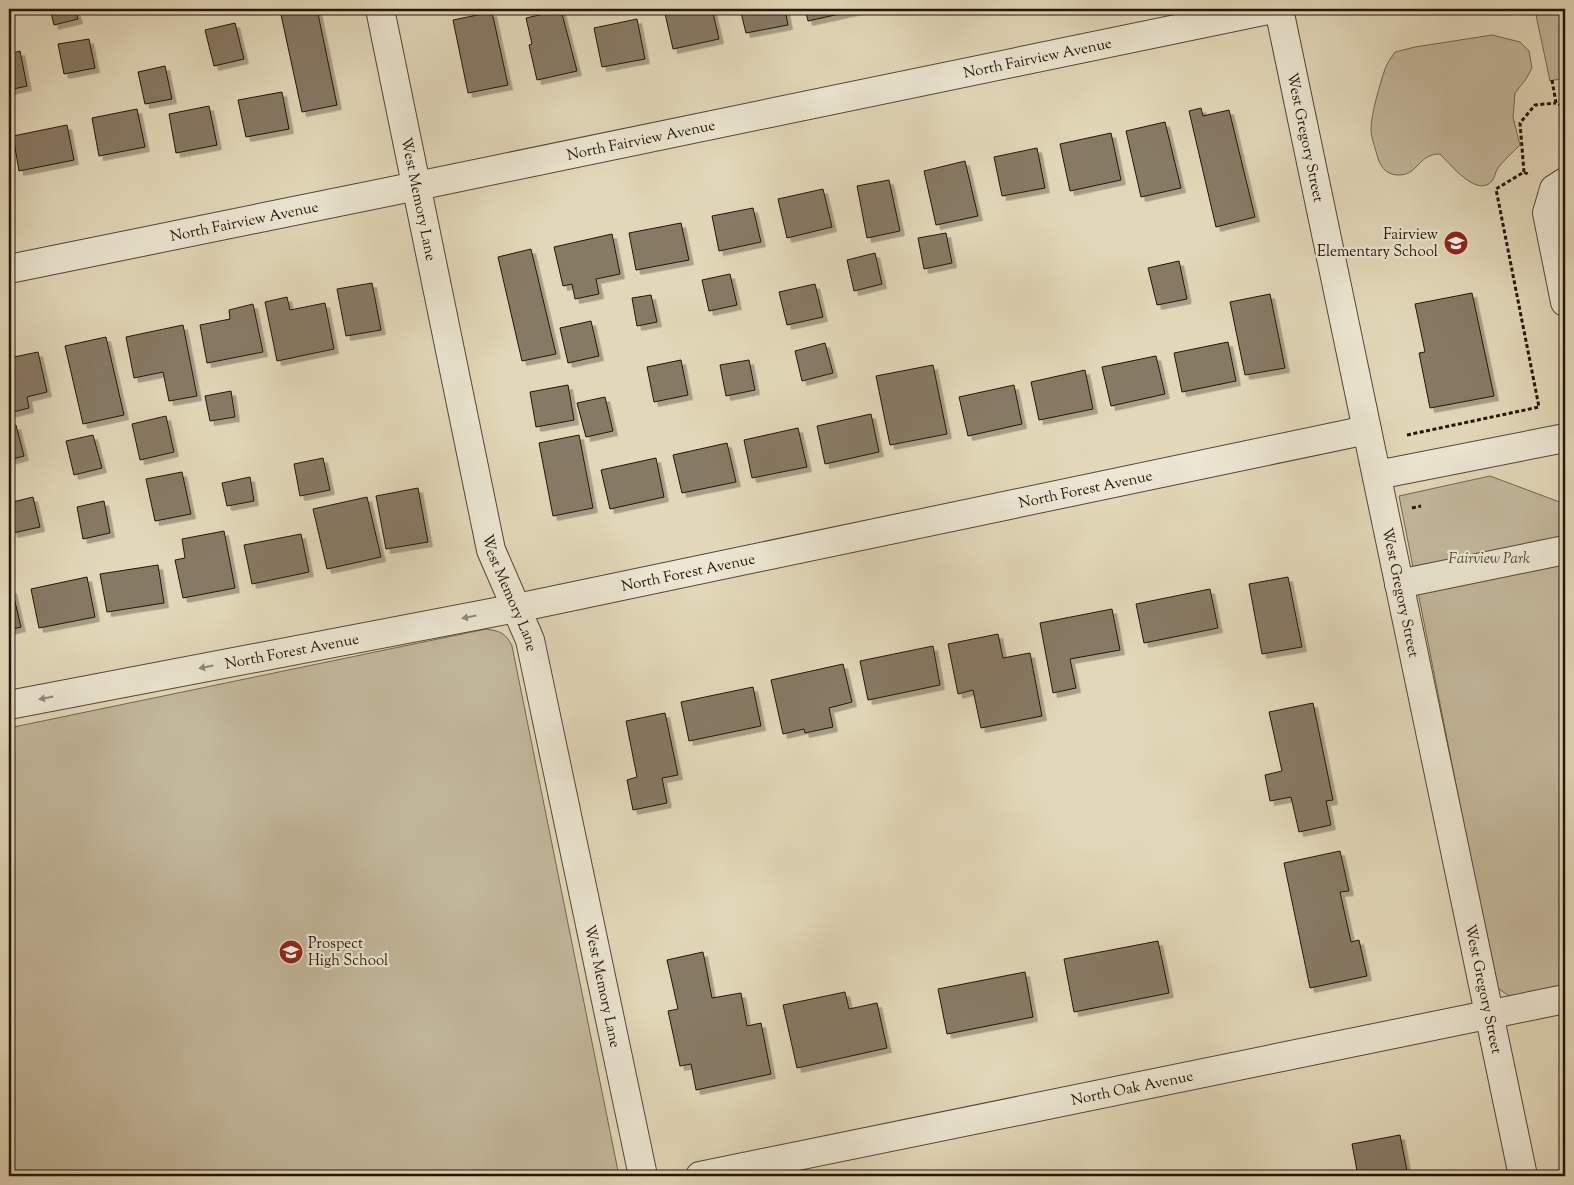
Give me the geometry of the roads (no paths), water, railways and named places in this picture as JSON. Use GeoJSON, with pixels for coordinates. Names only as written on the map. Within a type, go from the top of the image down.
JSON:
{"type":"FeatureCollection","features":[{"type":"Feature","properties":{"kind":"street","name":"West Memory Lane"},"geometry":{"type":"LineString","coordinates":[[380,9],[491,550],[530,640],[643,1176]]}},
{"type":"Feature","properties":{"kind":"street","name":"North Fairview Avenue"},"geometry":{"type":"LineString","coordinates":[[9,269],[1272,9]]}},
{"type":"Feature","properties":{"kind":"street","name":"West Gregory Street"},"geometry":{"type":"LineString","coordinates":[[1279,9],[1523,1176]]}},
{"type":"Feature","properties":{"kind":"street"},"geometry":{"type":"LineString","coordinates":[[1565,182],[1554,189],[1547,213],[1565,302]]}},
{"type":"Feature","properties":{"kind":"street","name":"North Forest Avenue"},"geometry":{"type":"LineString","coordinates":[[9,705],[516,608],[1367,430]]}},
{"type":"Feature","properties":{"kind":"street"},"geometry":{"type":"LineString","coordinates":[[1377,475],[1565,438]]}},
{"type":"Feature","properties":{"kind":"street"},"geometry":{"type":"LineString","coordinates":[[1399,584],[1565,550]]}},
{"type":"Feature","properties":{"kind":"street","name":"North Oak Avenue"},"geometry":{"type":"LineString","coordinates":[[700,1176],[1565,999]]}},
{"type":"Feature","properties":{"kind":"place","name":"Fairview Elementary School"},"geometry":{"type":"Point","coordinates":[1456,243]}},
{"type":"Feature","properties":{"kind":"place","name":"Prospect High School"},"geometry":{"type":"Point","coordinates":[291,952]}},
{"type":"Feature","properties":{"kind":"park label","name":"Fairview Park"},"geometry":{"type":"Point","coordinates":[1489,558]}}]}
